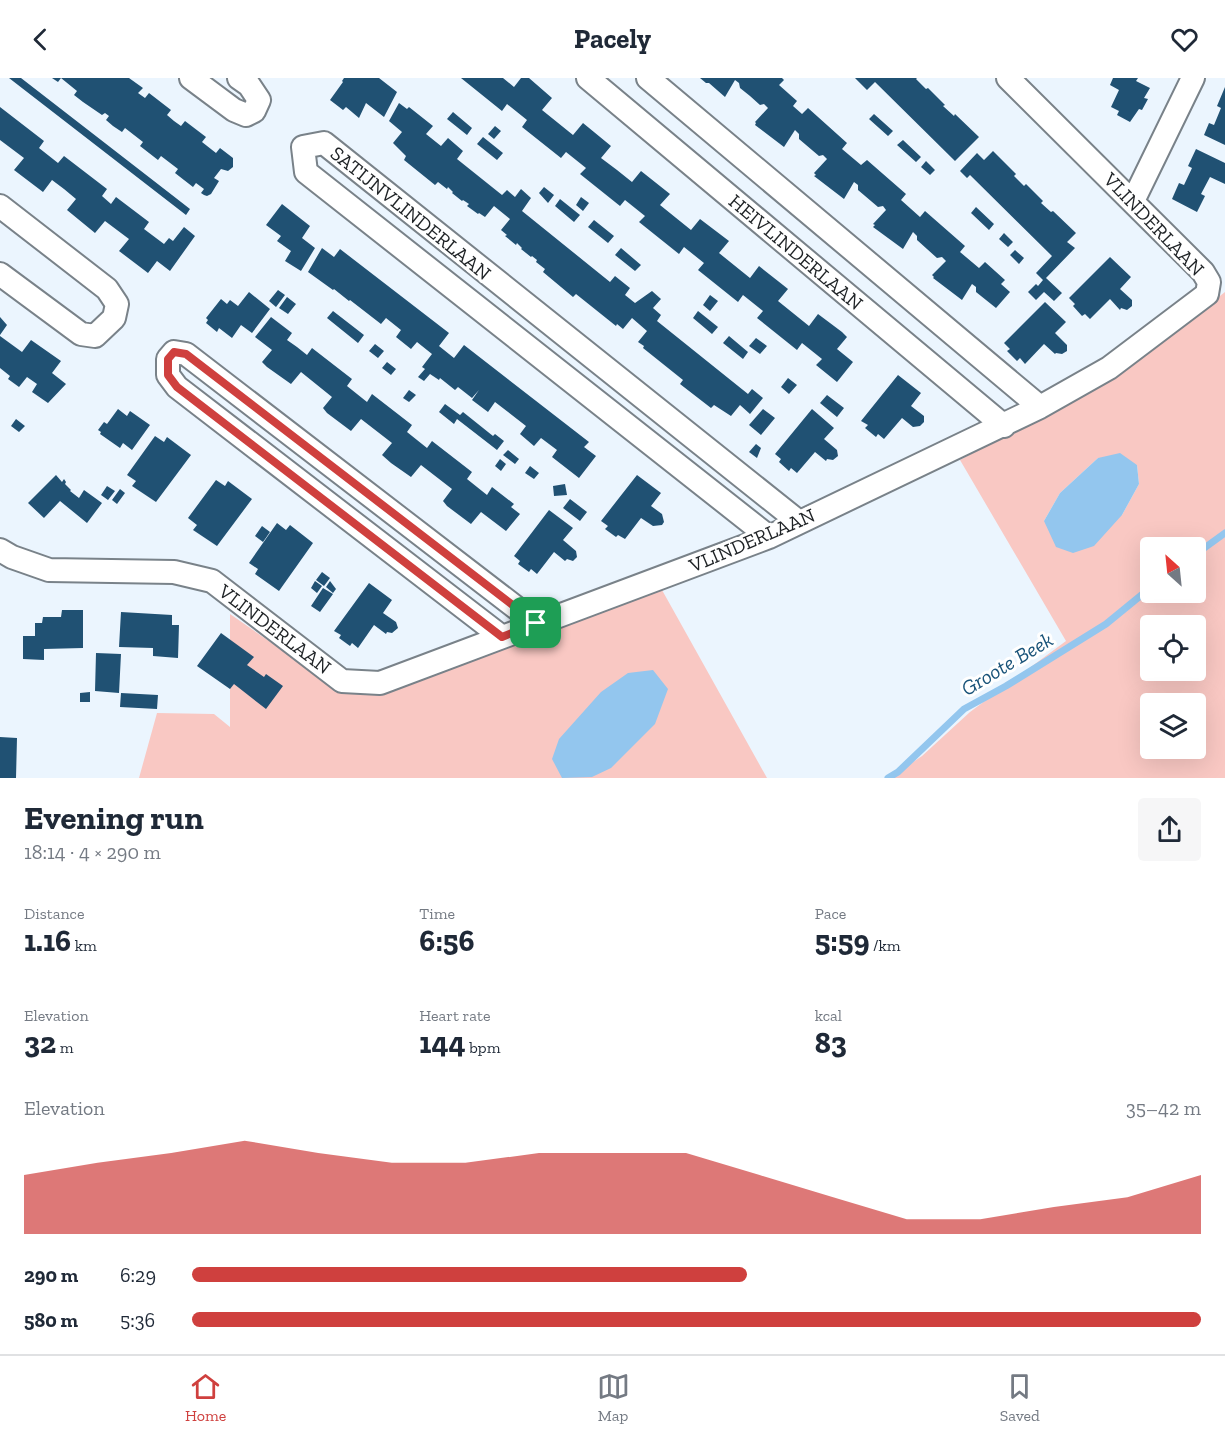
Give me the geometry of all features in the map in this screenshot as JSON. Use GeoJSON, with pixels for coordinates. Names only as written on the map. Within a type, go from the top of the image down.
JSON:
{"type":"FeatureCollection","features":[{"type":"Feature","properties":{"kind":"street"},"geometry":{"type":"LineString","coordinates":[[191,78],[234,110],[246,115],[254,111],[259,100],[249,85],[239,78]]}},
{"type":"Feature","properties":{"kind":"street","name":"HEIVLINDERLAAN"},"geometry":{"type":"LineString","coordinates":[[588,78],[1004,426]]}},
{"type":"Feature","properties":{"kind":"street","name":"HEIVLINDERLAAN"},"geometry":{"type":"LineString","coordinates":[[648,78],[1040,407]]}},
{"type":"Feature","properties":{"kind":"street","name":"VLINDERLAAN"},"geometry":{"type":"LineString","coordinates":[[0,550],[12,557],[49,570],[174,572],[212,581],[342,681],[380,683],[769,537],[1040,407],[1109,368],[1207,294],[1209,282],[1203,272],[1008,78]]}},
{"type":"Feature","properties":{"kind":"street"},"geometry":{"type":"LineString","coordinates":[[1133,201],[1193,78]]}},
{"type":"Feature","properties":{"kind":"street","name":"SATIJNVLINDERLAAN"},"geometry":{"type":"LineString","coordinates":[[769,537],[306,172],[303,147],[324,143],[799,522]]}},
{"type":"Feature","properties":{"kind":"street"},"geometry":{"type":"LineString","coordinates":[[0,206],[106,289],[117,304],[114,318],[95,336],[81,334],[0,274]]}},
{"type":"Feature","properties":{"kind":"street"},"geometry":{"type":"LineString","coordinates":[[502,637],[177,387],[168,375],[168,359],[174,352],[186,354],[536,623]]}},
{"type":"Feature","properties":{"kind":"shaded area"},"geometry":{"type":"Polygon","coordinates":[[[1225,292],[1225,778],[889,778],[922,756],[970,712],[1066,641],[960,460],[1126,369],[1225,292]],[[1098,458],[1060,493],[1044,521],[1122,515],[1139,484],[1137,465],[1098,458]]]}},
{"type":"Feature","properties":{"kind":"shaded area"},"geometry":{"type":"Polygon","coordinates":[[[662,590],[767,778],[139,778],[157,713],[214,714],[230,727],[230,614],[344,693],[375,695],[662,590]]]}},
{"type":"Feature","properties":{"kind":"water"},"geometry":{"type":"Polygon","coordinates":[[[1120,453],[1137,465],[1139,484],[1122,515],[1094,546],[1073,553],[1056,547],[1044,521],[1060,493],[1098,458],[1120,453]]]}},
{"type":"Feature","properties":{"kind":"water"},"geometry":{"type":"Polygon","coordinates":[[[653,670],[668,689],[655,724],[611,768],[592,777],[562,778],[552,759],[559,739],[601,692],[628,673],[653,670]]]}},
{"type":"Feature","properties":{"kind":"building"},"geometry":{"type":"Polygon","coordinates":[[[9,78],[21,78],[190,209],[186,215],[9,78]]]}},
{"type":"Feature","properties":{"kind":"building"},"geometry":{"type":"Polygon","coordinates":[[[61,78],[129,78],[143,88],[138,93],[145,98],[149,93],[171,110],[167,115],[174,121],[181,126],[185,121],[206,137],[202,142],[216,153],[220,148],[233,158],[233,167],[228,171],[221,169],[214,178],[219,181],[211,194],[204,195],[201,193],[204,189],[196,183],[193,187],[175,173],[178,169],[161,156],[158,160],[140,146],[143,142],[125,128],[122,132],[106,120],[109,116],[105,113],[102,115],[74,95],[77,91],[61,78]]]}},
{"type":"Feature","properties":{"kind":"building"},"geometry":{"type":"Polygon","coordinates":[[[344,78],[379,78],[397,92],[384,117],[366,103],[359,118],[346,107],[343,110],[330,100],[344,78]]]}},
{"type":"Feature","properties":{"kind":"building"},"geometry":{"type":"Polygon","coordinates":[[[461,78],[503,78],[514,87],[521,78],[529,78],[552,98],[542,110],[573,135],[583,123],[611,146],[601,158],[632,182],[641,171],[670,194],[660,205],[691,230],[700,219],[729,241],[719,253],[750,278],[759,266],[788,289],[778,301],[809,326],[818,314],[842,332],[847,337],[837,349],[853,362],[837,382],[816,365],[822,359],[802,343],[797,350],[757,318],[763,311],[743,295],[738,302],[698,270],[704,263],[684,247],[679,254],[639,222],[645,216],[625,200],[620,206],[580,174],[586,168],[566,152],[561,158],[522,127],[527,120],[507,104],[502,111],[461,78]]]}},
{"type":"Feature","properties":{"kind":"building"},"geometry":{"type":"Polygon","coordinates":[[[700,78],[782,78],[784,80],[779,85],[797,101],[793,106],[802,114],[808,108],[847,143],[842,149],[861,165],[867,160],[906,194],[901,200],[920,217],[925,211],[965,246],[960,252],[979,268],[985,262],[1005,280],[1001,284],[1010,292],[996,308],[976,292],[976,287],[972,284],[962,300],[933,278],[932,275],[946,261],[942,257],[937,258],[917,240],[913,232],[903,249],[873,227],[875,225],[873,224],[886,210],[883,206],[878,207],[858,190],[858,185],[854,182],[844,199],[814,176],[816,175],[814,173],[827,159],[823,155],[819,156],[799,139],[799,134],[795,130],[784,147],[755,125],[755,122],[768,108],[764,104],[760,105],[740,88],[739,83],[735,80],[725,97],[700,78]]]}},
{"type":"Feature","properties":{"kind":"building"},"geometry":{"type":"Polygon","coordinates":[[[855,78],[917,78],[945,105],[943,106],[979,137],[955,161],[875,82],[867,90],[855,78]]]}},
{"type":"Feature","properties":{"kind":"building"},"geometry":{"type":"Polygon","coordinates":[[[1113,78],[1138,78],[1136,81],[1150,88],[1144,98],[1148,99],[1142,110],[1139,109],[1130,122],[1117,115],[1119,111],[1111,107],[1119,90],[1110,85],[1113,78]]]}},
{"type":"Feature","properties":{"kind":"building"},"geometry":{"type":"Polygon","coordinates":[[[1225,87],[1225,145],[1204,135],[1209,123],[1214,125],[1221,108],[1217,106],[1225,87]]]}},
{"type":"Feature","properties":{"kind":"building"},"geometry":{"type":"Polygon","coordinates":[[[399,103],[407,109],[409,107],[433,126],[426,134],[441,146],[448,138],[463,151],[457,159],[502,195],[507,190],[515,197],[521,189],[531,198],[522,211],[610,282],[615,276],[630,288],[625,295],[635,303],[652,291],[661,299],[653,308],[661,315],[657,321],[748,394],[752,389],[763,398],[750,414],[740,405],[731,416],[714,405],[711,408],[680,384],[683,380],[643,348],[644,346],[638,342],[647,331],[632,318],[623,329],[617,324],[616,326],[576,294],[573,297],[543,272],[545,269],[536,262],[537,260],[505,236],[507,235],[501,230],[510,219],[494,206],[485,217],[478,214],[448,187],[447,189],[438,182],[435,185],[404,160],[406,156],[393,143],[402,132],[389,121],[399,103]]]}},
{"type":"Feature","properties":{"kind":"building"},"geometry":{"type":"Polygon","coordinates":[[[0,107],[44,141],[39,148],[58,163],[64,156],[107,189],[102,196],[111,204],[116,197],[149,222],[144,229],[164,244],[169,238],[173,241],[184,227],[195,236],[170,271],[157,261],[148,273],[119,251],[129,239],[105,221],[95,233],[67,210],[76,199],[64,189],[52,180],[43,192],[14,170],[24,158],[0,140],[0,107]]]}},
{"type":"Feature","properties":{"kind":"building"},"geometry":{"type":"Polygon","coordinates":[[[453,112],[472,128],[467,135],[447,119],[453,112]]]}},
{"type":"Feature","properties":{"kind":"building"},"geometry":{"type":"Polygon","coordinates":[[[874,114],[893,131],[888,136],[869,119],[874,114]]]}},
{"type":"Feature","properties":{"kind":"building"},"geometry":{"type":"Polygon","coordinates":[[[495,126],[501,131],[494,139],[488,134],[495,126]]]}},
{"type":"Feature","properties":{"kind":"building"},"geometry":{"type":"Polygon","coordinates":[[[483,137],[503,153],[497,160],[477,144],[483,137]]]}},
{"type":"Feature","properties":{"kind":"building"},"geometry":{"type":"Polygon","coordinates":[[[903,140],[921,157],[916,162],[897,145],[903,140]]]}},
{"type":"Feature","properties":{"kind":"building"},"geometry":{"type":"Polygon","coordinates":[[[1196,149],[1225,163],[1225,184],[1210,177],[1201,194],[1205,196],[1197,212],[1172,199],[1179,183],[1184,185],[1192,168],[1188,166],[1196,149]]]}},
{"type":"Feature","properties":{"kind":"building"},"geometry":{"type":"Polygon","coordinates":[[[993,151],[1016,174],[1014,176],[1024,186],[1026,184],[1043,201],[1041,203],[1076,233],[1067,242],[1075,248],[1046,278],[1062,293],[1054,301],[1044,292],[1036,300],[1028,292],[1043,280],[1036,273],[1052,256],[970,175],[967,178],[960,171],[977,153],[984,160],[993,151]]]}},
{"type":"Feature","properties":{"kind":"building"},"geometry":{"type":"Polygon","coordinates":[[[926,161],[935,170],[930,175],[921,167],[926,161]]]}},
{"type":"Feature","properties":{"kind":"building"},"geometry":{"type":"Polygon","coordinates":[[[544,187],[554,195],[548,203],[539,193],[544,187]]]}},
{"type":"Feature","properties":{"kind":"building"},"geometry":{"type":"Polygon","coordinates":[[[581,197],[589,203],[583,211],[576,205],[581,197]]]}},
{"type":"Feature","properties":{"kind":"building"},"geometry":{"type":"Polygon","coordinates":[[[560,199],[580,215],[574,222],[555,206],[560,199]]]}},
{"type":"Feature","properties":{"kind":"building"},"geometry":{"type":"Polygon","coordinates":[[[282,204],[310,226],[302,238],[315,248],[301,271],[285,261],[291,251],[277,241],[281,236],[266,225],[282,204]]]}},
{"type":"Feature","properties":{"kind":"building"},"geometry":{"type":"Polygon","coordinates":[[[976,207],[994,224],[989,230],[971,213],[976,207]]]}},
{"type":"Feature","properties":{"kind":"building"},"geometry":{"type":"Polygon","coordinates":[[[594,220],[614,236],[608,243],[588,227],[594,220]]]}},
{"type":"Feature","properties":{"kind":"building"},"geometry":{"type":"Polygon","coordinates":[[[1004,233],[1013,242],[1008,247],[999,239],[1004,233]]]}},
{"type":"Feature","properties":{"kind":"building"},"geometry":{"type":"Polygon","coordinates":[[[322,248],[334,257],[340,249],[449,333],[439,346],[454,358],[464,345],[589,442],[584,447],[596,456],[579,478],[552,457],[557,450],[541,438],[534,446],[520,434],[526,426],[495,402],[488,412],[472,400],[479,390],[472,398],[458,387],[455,390],[440,378],[439,380],[430,374],[424,381],[418,377],[425,369],[422,367],[432,354],[417,342],[411,349],[396,337],[401,330],[386,318],[381,324],[308,272],[322,248]]]}},
{"type":"Feature","properties":{"kind":"building"},"geometry":{"type":"Polygon","coordinates":[[[621,248],[641,265],[635,271],[615,255],[621,248]]]}},
{"type":"Feature","properties":{"kind":"building"},"geometry":{"type":"Polygon","coordinates":[[[1015,250],[1024,258],[1019,264],[1010,255],[1015,250]]]}},
{"type":"Feature","properties":{"kind":"building"},"geometry":{"type":"Polygon","coordinates":[[[1110,257],[1131,277],[1120,289],[1132,300],[1132,306],[1127,310],[1121,308],[1120,310],[1110,299],[1090,319],[1085,314],[1082,316],[1069,298],[1110,257]]]}},
{"type":"Feature","properties":{"kind":"building"},"geometry":{"type":"Polygon","coordinates":[[[278,290],[285,295],[276,307],[269,301],[278,290]]]}},
{"type":"Feature","properties":{"kind":"building"},"geometry":{"type":"Polygon","coordinates":[[[249,292],[270,309],[252,333],[241,325],[232,338],[219,328],[217,332],[206,323],[208,320],[206,318],[221,299],[227,304],[230,300],[238,306],[249,292]]]}},
{"type":"Feature","properties":{"kind":"building"},"geometry":{"type":"Polygon","coordinates":[[[710,295],[718,301],[710,311],[703,305],[710,295]]]}},
{"type":"Feature","properties":{"kind":"building"},"geometry":{"type":"Polygon","coordinates":[[[287,297],[296,304],[288,314],[279,308],[287,297]]]}},
{"type":"Feature","properties":{"kind":"building"},"geometry":{"type":"Polygon","coordinates":[[[1045,302],[1066,322],[1055,333],[1067,345],[1067,351],[1055,354],[1044,344],[1025,364],[1020,358],[1017,361],[1007,351],[1010,349],[1004,343],[1045,302]]]}},
{"type":"Feature","properties":{"kind":"building"},"geometry":{"type":"Polygon","coordinates":[[[333,311],[364,335],[358,343],[327,318],[333,311]]]}},
{"type":"Feature","properties":{"kind":"building"},"geometry":{"type":"Polygon","coordinates":[[[698,311],[718,327],[712,334],[693,318],[698,311]]]}},
{"type":"Feature","properties":{"kind":"building"},"geometry":{"type":"Polygon","coordinates":[[[0,317],[7,325],[0,335],[0,317]]]}},
{"type":"Feature","properties":{"kind":"building"},"geometry":{"type":"Polygon","coordinates":[[[271,317],[292,333],[287,340],[307,355],[312,348],[352,379],[347,386],[367,402],[372,394],[412,425],[407,432],[427,448],[432,441],[472,472],[467,479],[487,495],[492,487],[514,504],[511,507],[520,514],[506,531],[481,512],[471,524],[447,506],[443,501],[452,489],[421,465],[411,477],[391,463],[382,455],[392,443],[361,419],[351,431],[327,413],[323,408],[332,397],[301,372],[291,384],[267,367],[262,362],[272,350],[255,337],[271,317]]]}},
{"type":"Feature","properties":{"kind":"building"},"geometry":{"type":"Polygon","coordinates":[[[0,336],[22,352],[31,340],[61,361],[52,373],[66,384],[48,403],[32,392],[37,384],[27,377],[19,387],[8,379],[10,376],[0,368],[0,336]]]}},
{"type":"Feature","properties":{"kind":"building"},"geometry":{"type":"Polygon","coordinates":[[[729,336],[748,352],[743,359],[723,343],[729,336]]]}},
{"type":"Feature","properties":{"kind":"building"},"geometry":{"type":"Polygon","coordinates":[[[756,338],[767,346],[760,354],[749,346],[756,338]]]}},
{"type":"Feature","properties":{"kind":"building"},"geometry":{"type":"Polygon","coordinates":[[[375,344],[384,351],[378,358],[369,351],[375,344]]]}},
{"type":"Feature","properties":{"kind":"building"},"geometry":{"type":"Polygon","coordinates":[[[387,362],[396,369],[391,375],[382,368],[387,362]]]}},
{"type":"Feature","properties":{"kind":"building"},"geometry":{"type":"Polygon","coordinates":[[[898,375],[921,393],[911,406],[924,416],[924,422],[920,426],[913,427],[902,418],[884,439],[878,434],[876,437],[865,428],[868,425],[861,421],[898,375]]]}},
{"type":"Feature","properties":{"kind":"building"},"geometry":{"type":"Polygon","coordinates":[[[788,378],[797,385],[789,394],[781,387],[788,378]]]}},
{"type":"Feature","properties":{"kind":"building"},"geometry":{"type":"Polygon","coordinates":[[[409,390],[416,395],[409,402],[403,398],[409,390]]]}},
{"type":"Feature","properties":{"kind":"building"},"geometry":{"type":"Polygon","coordinates":[[[827,395],[844,408],[837,417],[820,403],[827,395]]]}},
{"type":"Feature","properties":{"kind":"building"},"geometry":{"type":"Polygon","coordinates":[[[445,404],[460,415],[463,412],[493,436],[495,434],[504,441],[497,450],[457,419],[454,424],[439,412],[445,404]]]}},
{"type":"Feature","properties":{"kind":"building"},"geometry":{"type":"Polygon","coordinates":[[[118,409],[127,416],[130,411],[150,425],[132,450],[123,443],[120,448],[100,434],[98,430],[104,422],[107,424],[118,409]]]}},
{"type":"Feature","properties":{"kind":"building"},"geometry":{"type":"Polygon","coordinates":[[[763,409],[775,418],[761,435],[749,425],[763,409]]]}},
{"type":"Feature","properties":{"kind":"building"},"geometry":{"type":"Polygon","coordinates":[[[812,409],[834,428],[824,439],[837,450],[838,456],[826,461],[815,452],[797,473],[791,468],[789,471],[779,462],[781,459],[775,454],[812,409]]]}},
{"type":"Feature","properties":{"kind":"building"},"geometry":{"type":"Polygon","coordinates":[[[16,419],[25,426],[19,432],[11,426],[16,419]]]}},
{"type":"Feature","properties":{"kind":"building"},"geometry":{"type":"Polygon","coordinates":[[[155,436],[164,442],[167,437],[191,455],[156,502],[132,486],[136,481],[127,475],[155,436]]]}},
{"type":"Feature","properties":{"kind":"building"},"geometry":{"type":"Polygon","coordinates":[[[756,444],[761,448],[757,458],[749,452],[756,444]]]}},
{"type":"Feature","properties":{"kind":"building"},"geometry":{"type":"Polygon","coordinates":[[[508,450],[519,459],[515,464],[503,455],[508,450]]]}},
{"type":"Feature","properties":{"kind":"building"},"geometry":{"type":"Polygon","coordinates":[[[500,459],[506,464],[501,471],[495,466],[500,459]]]}},
{"type":"Feature","properties":{"kind":"building"},"geometry":{"type":"Polygon","coordinates":[[[530,466],[539,473],[534,479],[525,473],[530,466]]]}},
{"type":"Feature","properties":{"kind":"building"},"geometry":{"type":"Polygon","coordinates":[[[56,475],[62,482],[64,479],[70,491],[79,498],[84,490],[102,503],[87,523],[60,501],[44,518],[28,503],[56,475]]]}},
{"type":"Feature","properties":{"kind":"building"},"geometry":{"type":"Polygon","coordinates":[[[637,475],[661,493],[651,506],[662,514],[664,522],[662,525],[653,526],[641,518],[625,539],[618,535],[616,537],[605,529],[608,526],[601,521],[637,475]]]}},
{"type":"Feature","properties":{"kind":"building"},"geometry":{"type":"Polygon","coordinates":[[[216,480],[225,486],[228,481],[252,499],[217,546],[193,530],[197,525],[188,518],[216,480]]]}},
{"type":"Feature","properties":{"kind":"building"},"geometry":{"type":"Polygon","coordinates":[[[565,484],[567,495],[554,496],[553,486],[565,484]]]}},
{"type":"Feature","properties":{"kind":"building"},"geometry":{"type":"Polygon","coordinates":[[[107,486],[115,491],[108,500],[101,495],[107,486]]]}},
{"type":"Feature","properties":{"kind":"building"},"geometry":{"type":"Polygon","coordinates":[[[120,489],[125,493],[117,504],[112,500],[120,489]]]}},
{"type":"Feature","properties":{"kind":"building"},"geometry":{"type":"Polygon","coordinates":[[[570,499],[587,512],[580,521],[563,508],[570,499]]]}},
{"type":"Feature","properties":{"kind":"building"},"geometry":{"type":"Polygon","coordinates":[[[549,510],[573,528],[563,540],[576,551],[577,557],[573,561],[567,559],[565,561],[554,552],[537,574],[531,569],[529,572],[518,564],[520,561],[514,556],[549,510]]]}},
{"type":"Feature","properties":{"kind":"building"},"geometry":{"type":"Polygon","coordinates":[[[277,523],[286,530],[290,525],[313,543],[279,591],[255,574],[258,569],[249,563],[277,523]]]}},
{"type":"Feature","properties":{"kind":"building"},"geometry":{"type":"Polygon","coordinates":[[[262,526],[270,532],[263,542],[255,536],[262,526]]]}},
{"type":"Feature","properties":{"kind":"building"},"geometry":{"type":"Polygon","coordinates":[[[322,572],[330,578],[324,586],[316,580],[322,572]]]}},
{"type":"Feature","properties":{"kind":"building"},"geometry":{"type":"Polygon","coordinates":[[[315,581],[322,586],[317,593],[311,588],[315,581]]]}},
{"type":"Feature","properties":{"kind":"building"},"geometry":{"type":"Polygon","coordinates":[[[330,581],[336,589],[333,593],[326,587],[330,581]]]}},
{"type":"Feature","properties":{"kind":"building"},"geometry":{"type":"Polygon","coordinates":[[[369,583],[392,600],[383,613],[396,622],[398,628],[386,634],[374,625],[358,648],[352,643],[350,646],[339,638],[341,635],[334,631],[369,583]]]}},
{"type":"Feature","properties":{"kind":"building"},"geometry":{"type":"Polygon","coordinates":[[[323,588],[333,594],[320,612],[311,606],[323,588]]]}},
{"type":"Feature","properties":{"kind":"building"},"geometry":{"type":"Polygon","coordinates":[[[62,610],[83,610],[83,648],[44,649],[44,660],[23,659],[23,636],[35,636],[35,623],[42,623],[43,617],[61,617],[62,610]]]}},
{"type":"Feature","properties":{"kind":"building"},"geometry":{"type":"Polygon","coordinates":[[[121,612],[172,615],[172,625],[179,625],[178,658],[153,656],[153,648],[119,647],[121,612]]]}},
{"type":"Feature","properties":{"kind":"building"},"geometry":{"type":"Polygon","coordinates":[[[221,633],[254,657],[247,665],[283,686],[266,709],[234,684],[230,689],[197,666],[221,633]]]}},
{"type":"Feature","properties":{"kind":"building"},"geometry":{"type":"Polygon","coordinates":[[[96,653],[121,654],[119,693],[95,691],[96,653]]]}},
{"type":"Feature","properties":{"kind":"building"},"geometry":{"type":"Polygon","coordinates":[[[90,692],[90,702],[80,702],[80,693],[90,692]]]}},
{"type":"Feature","properties":{"kind":"building"},"geometry":{"type":"Polygon","coordinates":[[[121,693],[158,695],[157,709],[120,707],[121,693]]]}},
{"type":"Feature","properties":{"kind":"building"},"geometry":{"type":"Polygon","coordinates":[[[0,737],[17,738],[16,778],[0,778],[0,737]]]}},
{"type":"Feature","properties":{"kind":"waterway","name":"Groote Beek"},"geometry":{"type":"LineString","coordinates":[[1206,547],[1225,533]]}},
{"type":"Feature","properties":{"kind":"waterway","name":"Groote Beek"},"geometry":{"type":"LineString","coordinates":[[888,778],[898,772],[964,709],[1006,686],[1106,624],[1140,596]]}},
{"type":"Feature","properties":{"kind":"route"},"geometry":{"type":"LineString","coordinates":[[174,352],[186,354],[536,623],[502,637],[177,387],[168,375],[168,359],[174,352]]}}]}
